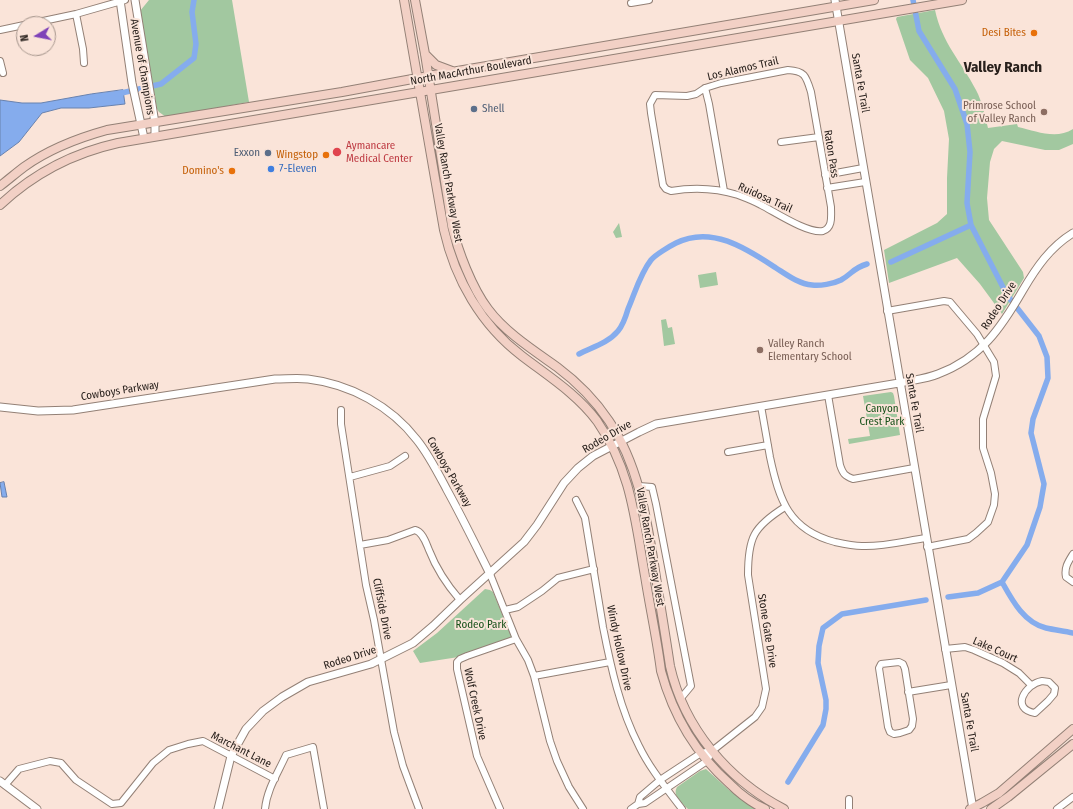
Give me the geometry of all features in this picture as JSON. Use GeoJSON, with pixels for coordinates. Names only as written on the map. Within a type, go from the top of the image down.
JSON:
{"type":"FeatureCollection","features":[{"type":"Feature","properties":{"kind":"main road","name":"Valley Ranch Parkway West"},"geometry":{"type":"LineString","coordinates":[[404,0],[440,211],[450,254],[462,282],[481,306],[586,392],[609,421],[626,452],[639,486],[645,509],[669,659],[673,679],[680,698],[696,728],[722,763],[739,780],[767,800],[784,809]]}},
{"type":"Feature","properties":{"kind":"main road","name":"Valley Ranch Parkway West"},"geometry":{"type":"LineString","coordinates":[[414,0],[425,54],[452,226],[459,251],[481,306],[493,329],[507,344],[566,389],[595,420],[612,446],[627,482],[632,501],[661,671],[669,696],[680,722],[707,761],[741,794],[765,809]]}},
{"type":"Feature","properties":{"kind":"main road","name":"North MacArthur Boulevard"},"geometry":{"type":"LineString","coordinates":[[0,186],[26,166],[55,148],[91,134],[108,130],[342,92],[835,4],[874,0]]}},
{"type":"Feature","properties":{"kind":"main road","name":"North MacArthur Boulevard"},"geometry":{"type":"LineString","coordinates":[[0,205],[12,193],[48,169],[98,147],[430,89],[962,0]]}},
{"type":"Feature","properties":{"kind":"main road"},"geometry":{"type":"LineString","coordinates":[[425,54],[436,65],[452,72]]}},
{"type":"Feature","properties":{"kind":"main road"},"geometry":{"type":"LineString","coordinates":[[292,100],[294,113]]}},
{"type":"Feature","properties":{"kind":"main road"},"geometry":{"type":"LineString","coordinates":[[440,211],[449,210]]}},
{"type":"Feature","properties":{"kind":"main road"},"geometry":{"type":"LineString","coordinates":[[641,555],[652,554]]}},
{"type":"Feature","properties":{"kind":"main road"},"geometry":{"type":"LineString","coordinates":[[659,660],[669,659]]}},
{"type":"Feature","properties":{"kind":"main road"},"geometry":{"type":"LineString","coordinates":[[972,809],[1000,793],[1073,729]]}},
{"type":"Feature","properties":{"kind":"main road"},"geometry":{"type":"LineString","coordinates":[[991,809],[1073,744]]}},
{"type":"Feature","properties":{"kind":"street","name":"Avenue of Champions"},"geometry":{"type":"LineString","coordinates":[[122,0],[132,83],[144,138]]}},
{"type":"Feature","properties":{"kind":"street"},"geometry":{"type":"LineString","coordinates":[[56,18],[76,14],[122,0]]}},
{"type":"Feature","properties":{"kind":"street","name":"Avenue of Champions"},"geometry":{"type":"LineString","coordinates":[[135,0],[155,123],[155,136]]}},
{"type":"Feature","properties":{"kind":"street"},"geometry":{"type":"LineString","coordinates":[[631,3],[649,0]]}},
{"type":"Feature","properties":{"kind":"street","name":"Santa Fe Trail"},"geometry":{"type":"LineString","coordinates":[[835,4],[972,809]]}},
{"type":"Feature","properties":{"kind":"street"},"geometry":{"type":"LineString","coordinates":[[76,14],[83,49],[84,63]]}},
{"type":"Feature","properties":{"kind":"street"},"geometry":{"type":"LineString","coordinates":[[0,30],[16,27]]}},
{"type":"Feature","properties":{"kind":"street"},"geometry":{"type":"LineString","coordinates":[[0,61],[2,73]]}},
{"type":"Feature","properties":{"kind":"street","name":"Los Alamos Trail"},"geometry":{"type":"LineString","coordinates":[[663,183],[650,104],[655,95],[687,96],[696,94],[704,88],[721,83],[778,71],[800,71]]}},
{"type":"Feature","properties":{"kind":"street","name":"Raton Pass"},"geometry":{"type":"LineString","coordinates":[[800,71],[804,74],[809,86],[831,207],[831,223],[828,228],[823,231],[814,231]]}},
{"type":"Feature","properties":{"kind":"street"},"geometry":{"type":"LineString","coordinates":[[704,88],[709,104],[724,191]]}},
{"type":"Feature","properties":{"kind":"street"},"geometry":{"type":"LineString","coordinates":[[781,142],[819,137]]}},
{"type":"Feature","properties":{"kind":"street"},"geometry":{"type":"LineString","coordinates":[[825,175],[863,168]]}},
{"type":"Feature","properties":{"kind":"street"},"geometry":{"type":"LineString","coordinates":[[827,188],[865,182]]}},
{"type":"Feature","properties":{"kind":"street","name":"Ruidosa Trail"},"geometry":{"type":"LineString","coordinates":[[663,183],[666,189],[671,191],[711,188],[724,191],[760,205],[802,227],[814,231]]}},
{"type":"Feature","properties":{"kind":"street","name":"Rodeo Drive"},"geometry":{"type":"LineString","coordinates":[[218,809],[231,756],[246,729],[263,711],[282,697],[308,682],[348,672],[381,660],[413,643],[524,542],[568,478],[593,456],[656,424],[899,383],[931,376],[949,370],[975,355],[996,333],[1040,263],[1054,247],[1073,233]]}},
{"type":"Feature","properties":{"kind":"street"},"geometry":{"type":"LineString","coordinates":[[887,311],[944,301],[950,302],[978,334],[994,362],[996,376],[983,419],[983,448],[995,488],[994,505],[988,522],[968,539],[927,547]]}},
{"type":"Feature","properties":{"kind":"street","name":"Cowboys Parkway"},"geometry":{"type":"LineString","coordinates":[[0,407],[38,411],[73,410],[275,378],[305,379],[331,383],[358,393],[380,405],[396,418],[417,440],[433,462],[490,574],[516,639],[528,660],[534,676],[550,741],[569,787],[583,809]]}},
{"type":"Feature","properties":{"kind":"street"},"geometry":{"type":"LineString","coordinates":[[828,395],[840,465],[842,472],[846,476],[854,478],[914,468]]}},
{"type":"Feature","properties":{"kind":"street"},"geometry":{"type":"LineString","coordinates":[[761,406],[774,478],[779,495],[785,507],[795,520],[805,529],[823,539],[862,546],[926,538]]}},
{"type":"Feature","properties":{"kind":"street","name":"Cliffside Drive"},"geometry":{"type":"LineString","coordinates":[[341,410],[341,424],[366,585],[394,732],[403,766],[419,809]]}},
{"type":"Feature","properties":{"kind":"street"},"geometry":{"type":"LineString","coordinates":[[728,452],[768,445]]}},
{"type":"Feature","properties":{"kind":"street"},"geometry":{"type":"LineString","coordinates":[[350,477],[390,466],[404,456]]}},
{"type":"Feature","properties":{"kind":"street"},"geometry":{"type":"LineString","coordinates":[[639,486],[652,487],[656,504],[691,686],[680,698]]}},
{"type":"Feature","properties":{"kind":"street","name":"Windy Hollow Drive"},"geometry":{"type":"LineString","coordinates":[[576,500],[585,518],[610,662],[617,690],[639,747],[666,789],[682,809]]}},
{"type":"Feature","properties":{"kind":"street","name":"Stone Gate Drive"},"geometry":{"type":"LineString","coordinates":[[630,809],[638,804],[645,803],[707,761],[712,751],[755,717],[762,707],[766,689],[748,576],[748,559],[752,540],[762,524],[768,518],[785,507]]}},
{"type":"Feature","properties":{"kind":"street"},"geometry":{"type":"LineString","coordinates":[[360,545],[388,540],[415,530],[419,531],[444,580],[460,600]]}},
{"type":"Feature","properties":{"kind":"street"},"geometry":{"type":"LineString","coordinates":[[1073,554],[1065,567],[1066,577],[1073,582]]}},
{"type":"Feature","properties":{"kind":"street"},"geometry":{"type":"LineString","coordinates":[[505,610],[518,607],[542,592],[558,578],[594,569]]}},
{"type":"Feature","properties":{"kind":"street","name":"Wolf Creek Drive"},"geometry":{"type":"LineString","coordinates":[[500,809],[473,742],[457,669],[457,662],[467,656],[516,639]]}},
{"type":"Feature","properties":{"kind":"street","name":"Lake Court"},"geometry":{"type":"LineString","coordinates":[[945,649],[965,647],[974,650],[1003,663],[1019,673],[1031,685]]}},
{"type":"Feature","properties":{"kind":"street"},"geometry":{"type":"LineString","coordinates":[[534,676],[610,662]]}},
{"type":"Feature","properties":{"kind":"street"},"geometry":{"type":"LineString","coordinates":[[899,662],[903,664],[908,692],[913,719],[912,726],[909,730],[894,734],[890,732],[888,727],[879,668],[881,664],[899,662]]}},
{"type":"Feature","properties":{"kind":"street"},"geometry":{"type":"LineString","coordinates":[[1042,681],[1049,682],[1055,688],[1053,697],[1035,713],[1023,708],[1022,703],[1024,694],[1031,685],[1042,681]]}},
{"type":"Feature","properties":{"kind":"street"},"geometry":{"type":"LineString","coordinates":[[908,692],[951,685]]}},
{"type":"Feature","properties":{"kind":"street","name":"Marchant Lane"},"geometry":{"type":"LineString","coordinates":[[3,783],[19,769],[50,761],[61,763],[76,780],[112,804],[122,803],[153,763],[169,750],[203,741],[275,779]]}},
{"type":"Feature","properties":{"kind":"street"},"geometry":{"type":"LineString","coordinates":[[265,809],[270,787],[286,755],[313,747],[324,809]]}},
{"type":"Feature","properties":{"kind":"street","name":"Stone Gate Drive"},"geometry":{"type":"LineString","coordinates":[[638,804],[640,797],[660,780],[701,753],[712,751]]}},
{"type":"Feature","properties":{"kind":"street"},"geometry":{"type":"LineString","coordinates":[[3,783],[37,809]]}},
{"type":"Feature","properties":{"kind":"street"},"geometry":{"type":"LineString","coordinates":[[1058,809],[1073,797]]}},
{"type":"Feature","properties":{"kind":"street"},"geometry":{"type":"LineString","coordinates":[[849,799],[851,808]]}},
{"type":"Feature","properties":{"kind":"green space"},"geometry":{"type":"Polygon","coordinates":[[[149,0],[232,0],[249,102],[166,117],[159,112],[157,109],[140,11],[149,0]]]}},
{"type":"Feature","properties":{"kind":"green space"},"geometry":{"type":"Polygon","coordinates":[[[935,10],[942,32],[952,52],[978,94],[988,128],[1017,124],[1018,127],[1046,134],[1060,134],[1073,129],[1073,144],[1059,150],[1045,150],[1002,141],[994,149],[990,162],[987,198],[989,220],[1023,272],[1024,278],[1002,314],[980,284],[957,258],[889,283],[884,250],[937,223],[947,214],[949,139],[944,111],[928,78],[910,60],[896,19],[897,17],[935,10]]]}},
{"type":"Feature","properties":{"kind":"green space"},"geometry":{"type":"Polygon","coordinates":[[[619,223],[622,237],[616,238],[613,232],[619,223]]]}},
{"type":"Feature","properties":{"kind":"green space"},"geometry":{"type":"Polygon","coordinates":[[[716,272],[718,285],[700,288],[698,275],[716,272]]]}},
{"type":"Feature","properties":{"kind":"green space"},"geometry":{"type":"Polygon","coordinates":[[[666,319],[668,328],[672,327],[675,344],[664,346],[661,320],[666,319]]]}},
{"type":"Feature","properties":{"kind":"green space","name":"Canyon Crest Park"},"geometry":{"type":"Polygon","coordinates":[[[891,392],[894,396],[900,435],[849,444],[848,439],[870,436],[863,396],[891,392]]]}},
{"type":"Feature","properties":{"kind":"green space","name":"Rodeo Park"},"geometry":{"type":"Polygon","coordinates":[[[485,589],[493,592],[512,638],[465,656],[420,663],[413,651],[437,633],[485,589]]]}},
{"type":"Feature","properties":{"kind":"green space"},"geometry":{"type":"Polygon","coordinates":[[[706,769],[729,790],[757,809],[688,809],[677,796],[677,787],[700,771],[706,769]]]}},
{"type":"Feature","properties":{"kind":"water"},"geometry":{"type":"Polygon","coordinates":[[[123,90],[125,104],[89,108],[61,108],[42,113],[19,142],[0,156],[0,100],[22,103],[41,103],[123,90]]]}},
{"type":"Feature","properties":{"kind":"water"},"geometry":{"type":"Polygon","coordinates":[[[4,482],[7,497],[2,497],[0,483],[4,482]]]}},
{"type":"Feature","properties":{"kind":"waterway"},"geometry":{"type":"LineString","coordinates":[[117,94],[161,84],[194,58],[196,44],[192,12],[194,0]]}},
{"type":"Feature","properties":{"kind":"waterway"},"geometry":{"type":"LineString","coordinates":[[913,0],[919,31],[955,89],[967,124],[970,152],[967,203],[971,225],[1007,295],[1039,336],[1047,357],[1048,378],[1033,419],[1031,433],[1044,484],[1040,507],[1027,545],[1002,582],[978,593],[948,597]]}},
{"type":"Feature","properties":{"kind":"waterway"},"geometry":{"type":"LineString","coordinates":[[891,262],[971,225]]}},
{"type":"Feature","properties":{"kind":"waterway"},"geometry":{"type":"LineString","coordinates":[[579,354],[605,342],[618,331],[647,265],[659,253],[670,246],[689,238],[716,238],[729,242],[741,247],[793,279],[812,285],[838,281],[845,278],[859,267],[867,264]]}},
{"type":"Feature","properties":{"kind":"waterway"},"geometry":{"type":"LineString","coordinates":[[1002,582],[1020,610],[1031,621],[1046,628],[1073,633]]}},
{"type":"Feature","properties":{"kind":"waterway"},"geometry":{"type":"LineString","coordinates":[[788,782],[823,725],[826,700],[818,663],[819,646],[823,628],[842,614],[926,600]]}},
{"type":"Feature","properties":{"kind":"place","name":"Desi Bites"},"geometry":{"type":"Point","coordinates":[1034,33]}},
{"type":"Feature","properties":{"kind":"place","name":"Shell"},"geometry":{"type":"Point","coordinates":[474,109]}},
{"type":"Feature","properties":{"kind":"place","name":"Primrose School of Valley Ranch"},"geometry":{"type":"Point","coordinates":[1044,112]}},
{"type":"Feature","properties":{"kind":"place","name":"Aymancare Medical Center"},"geometry":{"type":"Point","coordinates":[337,152]}},
{"type":"Feature","properties":{"kind":"place","name":"Exxon"},"geometry":{"type":"Point","coordinates":[268,153]}},
{"type":"Feature","properties":{"kind":"place","name":"Wingstop"},"geometry":{"type":"Point","coordinates":[326,155]}},
{"type":"Feature","properties":{"kind":"place","name":"7-Eleven"},"geometry":{"type":"Point","coordinates":[271,169]}},
{"type":"Feature","properties":{"kind":"place","name":"Domino's"},"geometry":{"type":"Point","coordinates":[232,171]}},
{"type":"Feature","properties":{"kind":"place","name":"Valley Ranch Elementary School"},"geometry":{"type":"Point","coordinates":[760,350]}},
{"type":"Feature","properties":{"kind":"district","name":"Valley Ranch"},"geometry":{"type":"Point","coordinates":[1003,68]}}]}
